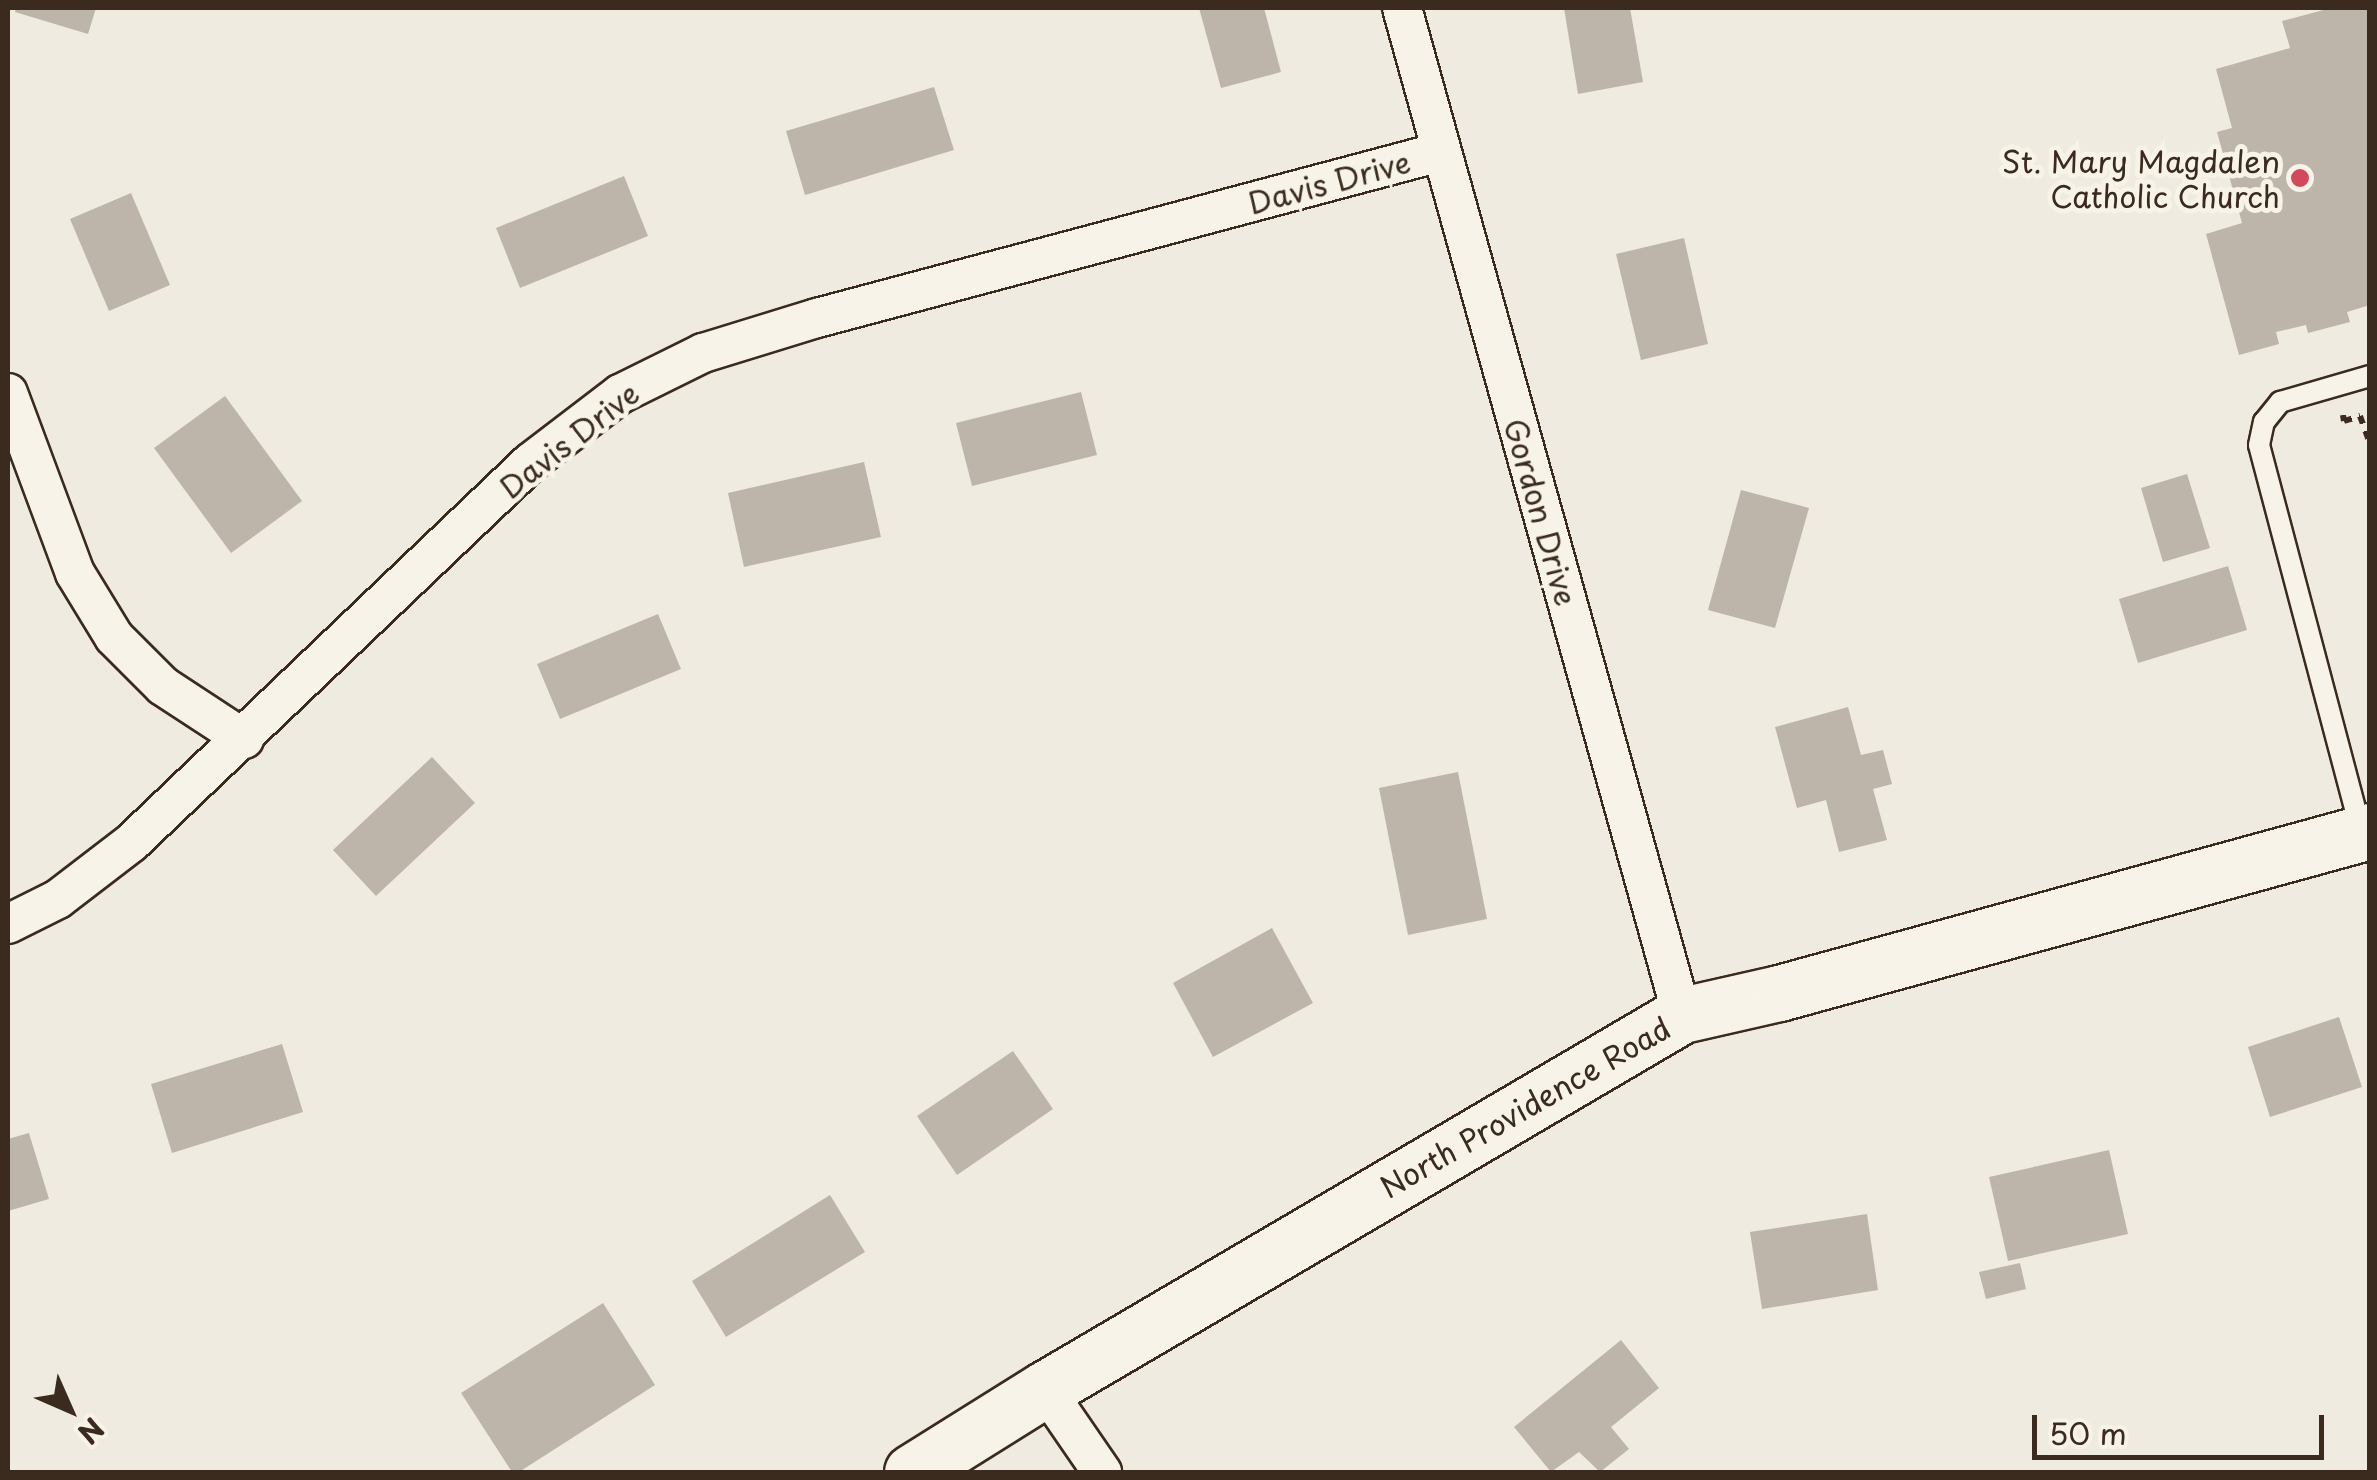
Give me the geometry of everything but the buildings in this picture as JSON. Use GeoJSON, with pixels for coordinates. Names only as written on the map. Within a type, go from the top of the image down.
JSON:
{"type":"FeatureCollection","features":[{"type":"Feature","properties":{"kind":"main road","name":"North Providence Road"},"geometry":{"type":"LineString","coordinates":[[912,1472],[1046,1388],[1682,1015],[1779,994],[2365,832]]}},
{"type":"Feature","properties":{"kind":"street","name":"Gordon Drive"},"geometry":{"type":"LineString","coordinates":[[1402,8],[1682,1015]]}},
{"type":"Feature","properties":{"kind":"street","name":"Davis Drive"},"geometry":{"type":"LineString","coordinates":[[8,924],[58,899],[131,843],[532,462],[620,394],[703,353],[816,318],[1440,152]]}},
{"type":"Feature","properties":{"kind":"street"},"geometry":{"type":"LineString","coordinates":[[8,393],[75,574],[114,637],[163,686],[244,739]]}},
{"type":"Feature","properties":{"kind":"street"},"geometry":{"type":"LineString","coordinates":[[1046,1388],[1102,1472]]}},
{"type":"Feature","properties":{"kind":"lane"},"geometry":{"type":"LineString","coordinates":[[2365,832],[2260,445],[2264,422],[2280,402],[2370,376]]}},
{"type":"Feature","properties":{"kind":"path"},"geometry":{"type":"LineString","coordinates":[[2338,399],[2344,421],[2360,416],[2370,444]]}},
{"type":"Feature","properties":{"kind":"place","name":"St. Mary Magdalen Catholic Church"},"geometry":{"type":"Point","coordinates":[2300,178]}}]}
